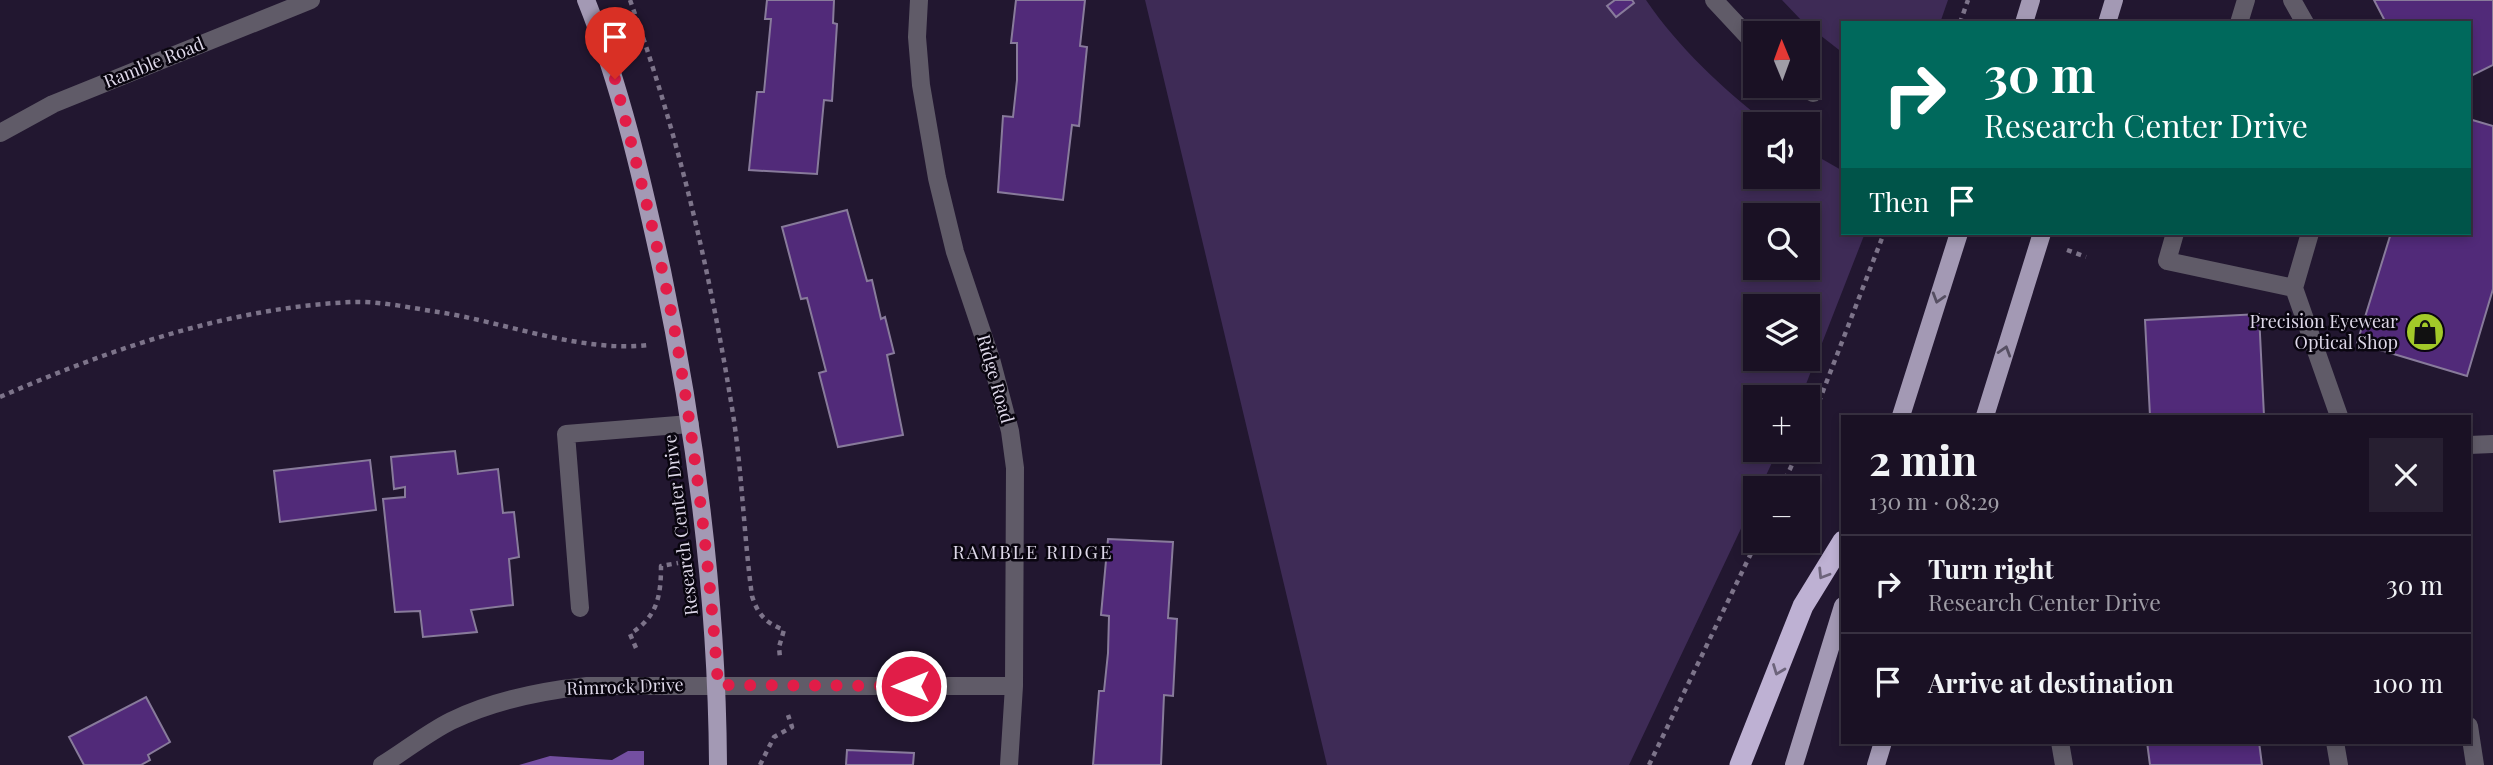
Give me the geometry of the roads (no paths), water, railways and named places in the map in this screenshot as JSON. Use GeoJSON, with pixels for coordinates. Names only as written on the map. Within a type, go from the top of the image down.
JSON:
{"type":"FeatureCollection","features":[{"type":"Feature","properties":{"kind":"highway"},"geometry":{"type":"LineString","coordinates":[[1740,765],[1803,606],[1841,544]]}},
{"type":"Feature","properties":{"kind":"main road","name":"Research Center Drive"},"geometry":{"type":"LineString","coordinates":[[586,0],[615,79],[652,226],[676,341],[708,561],[718,685],[718,765]]}},
{"type":"Feature","properties":{"kind":"main road"},"geometry":{"type":"LineString","coordinates":[[2025,21],[2031,0]]}},
{"type":"Feature","properties":{"kind":"main road"},"geometry":{"type":"LineString","coordinates":[[2108,21],[2114,0]]}},
{"type":"Feature","properties":{"kind":"main road"},"geometry":{"type":"LineString","coordinates":[[1901,415],[1958,235]]}},
{"type":"Feature","properties":{"kind":"main road"},"geometry":{"type":"LineString","coordinates":[[1985,415],[2041,235]]}},
{"type":"Feature","properties":{"kind":"main road"},"geometry":{"type":"LineString","coordinates":[[1794,765],[1841,612]]}},
{"type":"Feature","properties":{"kind":"main road"},"geometry":{"type":"LineString","coordinates":[[1876,765],[1882,744]]}},
{"type":"Feature","properties":{"kind":"street","name":"Ramble Road"},"geometry":{"type":"LineString","coordinates":[[0,133],[53,104],[311,0]]}},
{"type":"Feature","properties":{"kind":"street","name":"Ridge Road"},"geometry":{"type":"LineString","coordinates":[[919,0],[917,37],[921,85],[937,178],[955,252],[991,359],[1012,443],[1015,468],[1014,686],[1009,765]]}},
{"type":"Feature","properties":{"kind":"street"},"geometry":{"type":"LineString","coordinates":[[1714,0],[1743,31]]}},
{"type":"Feature","properties":{"kind":"street"},"geometry":{"type":"LineString","coordinates":[[2240,21],[2246,0]]}},
{"type":"Feature","properties":{"kind":"street"},"geometry":{"type":"LineString","coordinates":[[2292,0],[2304,21]]}},
{"type":"Feature","properties":{"kind":"street"},"geometry":{"type":"LineString","coordinates":[[2174,235],[2167,261],[2294,288]]}},
{"type":"Feature","properties":{"kind":"street"},"geometry":{"type":"LineString","coordinates":[[2309,235],[2294,288],[2339,415]]}},
{"type":"Feature","properties":{"kind":"street"},"geometry":{"type":"LineString","coordinates":[[580,608],[566,434],[690,424]]}},
{"type":"Feature","properties":{"kind":"street"},"geometry":{"type":"LineString","coordinates":[[2471,445],[2493,444]]}},
{"type":"Feature","properties":{"kind":"street","name":"Rimrock Drive"},"geometry":{"type":"LineString","coordinates":[[382,765],[450,722],[523,696],[587,685],[1014,686]]}},
{"type":"Feature","properties":{"kind":"street"},"geometry":{"type":"LineString","coordinates":[[2471,739],[2475,765]]}},
{"type":"Feature","properties":{"kind":"street"},"geometry":{"type":"LineString","coordinates":[[2060,744],[2064,765]]}},
{"type":"Feature","properties":{"kind":"street"},"geometry":{"type":"LineString","coordinates":[[2335,744],[2339,765]]}},
{"type":"Feature","properties":{"kind":"place","name":"Precision Eyewear Optical Shop"},"geometry":{"type":"Point","coordinates":[2425,332]}},
{"type":"Feature","properties":{"kind":"district","name":"RAMBLE RIDGE"},"geometry":{"type":"Point","coordinates":[1033,552]}}]}
